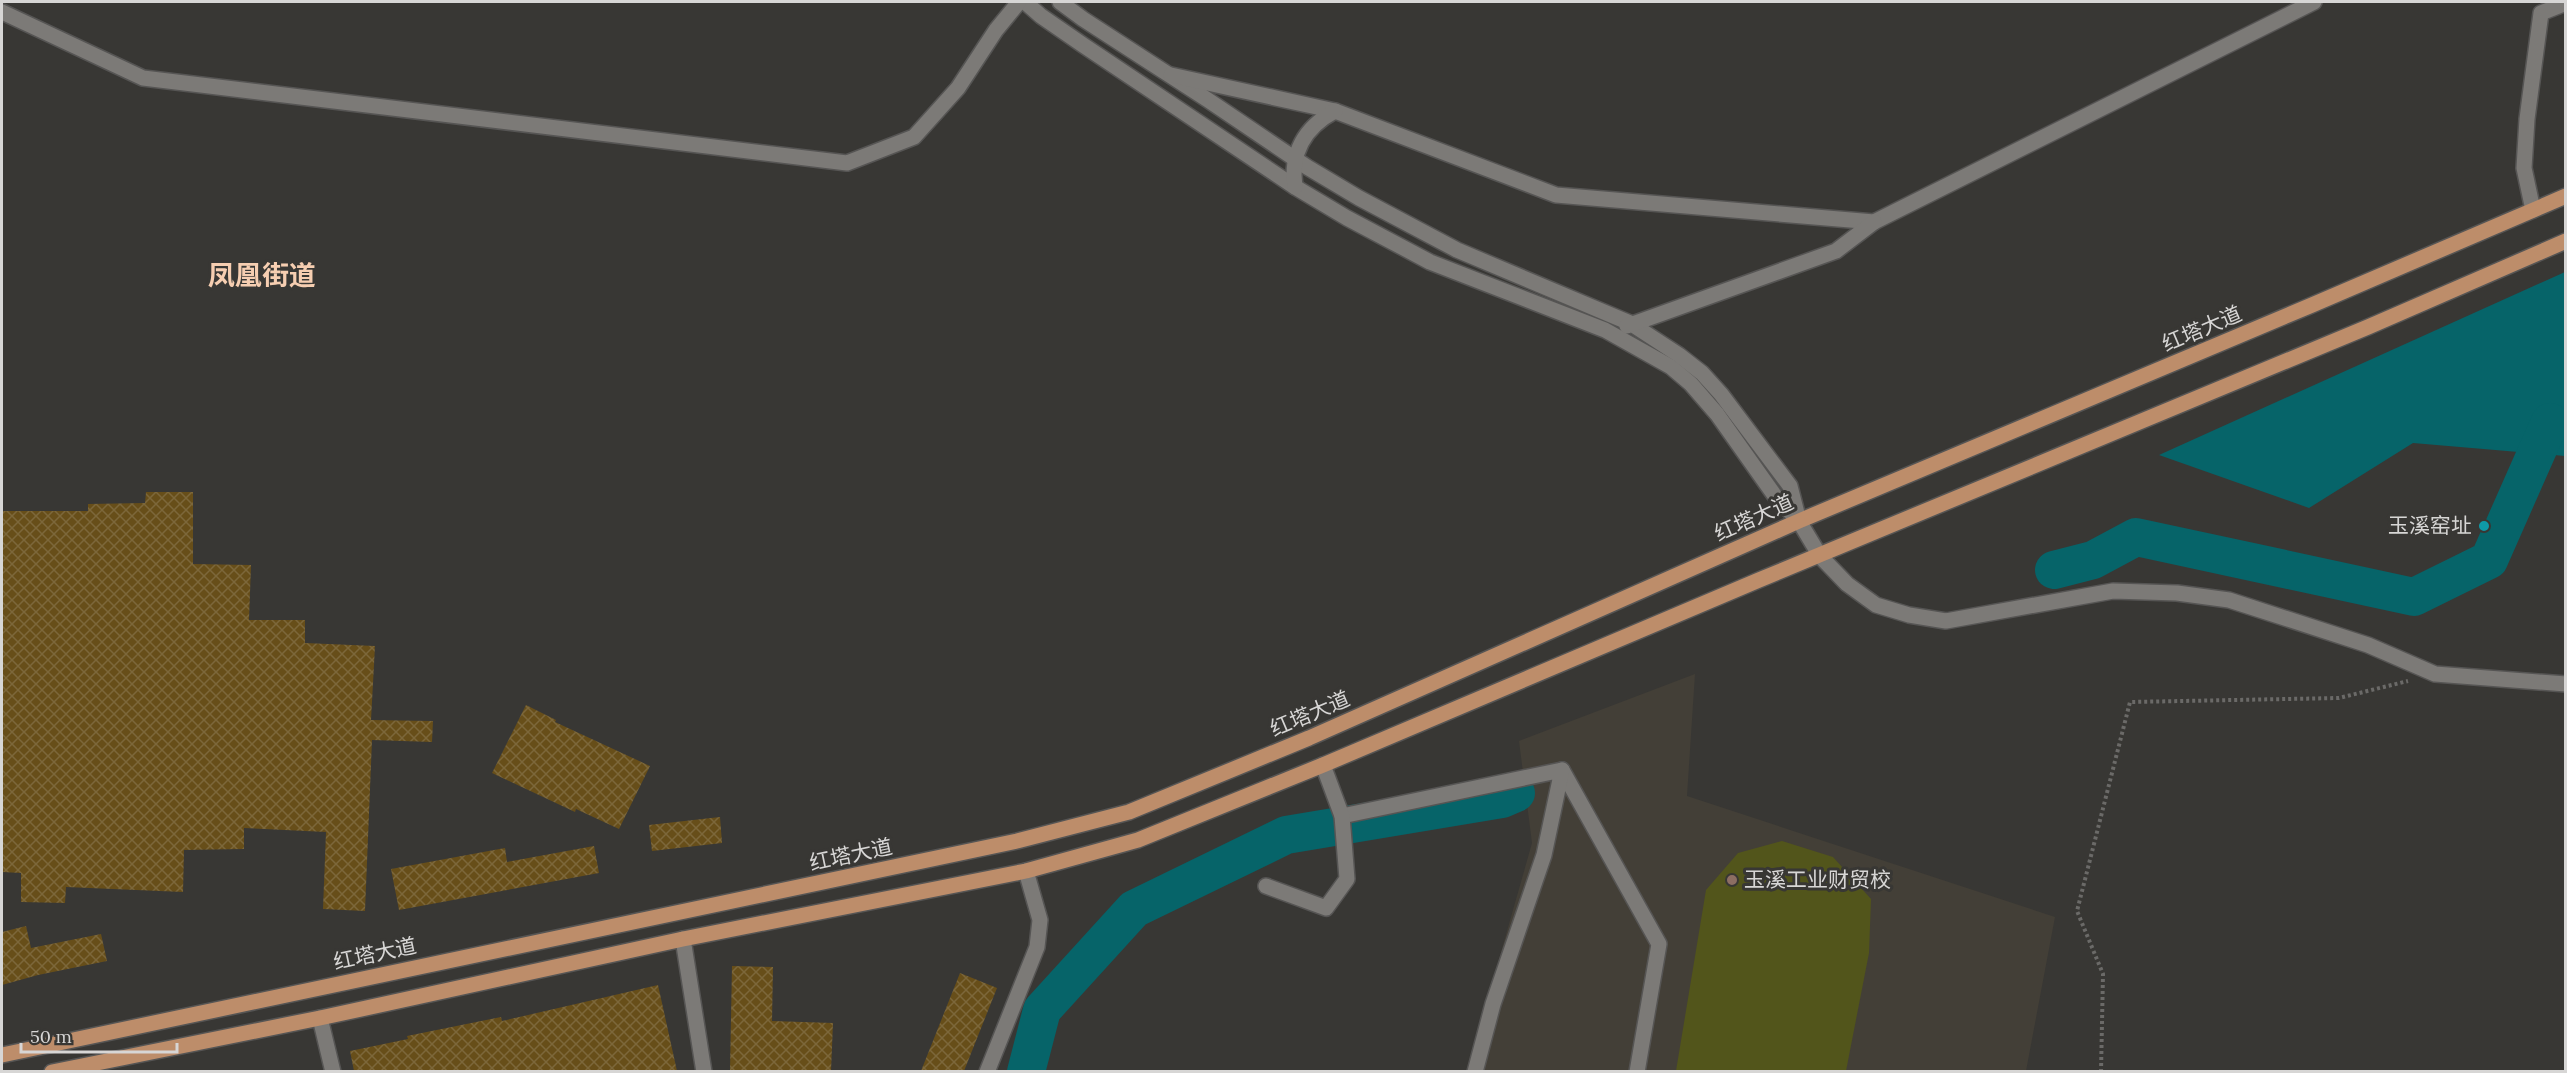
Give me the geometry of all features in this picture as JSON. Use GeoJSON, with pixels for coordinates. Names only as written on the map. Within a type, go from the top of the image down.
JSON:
{"type":"FeatureCollection","features":[{"type":"Feature","properties":{"kind":"main road","name":"红塔大道"},"geometry":{"type":"LineString","coordinates":[[2,1055],[1017,841],[1129,812],[1309,738],[1799,520],[2312,305],[2565,196]]}},
{"type":"Feature","properties":{"kind":"main road"},"geometry":{"type":"LineString","coordinates":[[52,1071],[320,1018],[683,939],[1026,871],[1138,840],[1323,765],[2368,327],[2565,241]]}},
{"type":"Feature","properties":{"kind":"street"},"geometry":{"type":"LineString","coordinates":[[2,12],[143,78],[847,163],[914,136],[958,88],[996,30],[1019,2]]}},
{"type":"Feature","properties":{"kind":"street"},"geometry":{"type":"LineString","coordinates":[[1025,2],[1083,45],[1295,187],[1430,262],[1617,336],[1671,367],[1691,384],[1717,414],[1774,496],[1799,520],[1820,555],[1847,584],[1876,604],[1909,615],[1946,621],[2113,591],[2177,593],[2229,600],[2368,645],[2435,674],[2565,684]]}},
{"type":"Feature","properties":{"kind":"street"},"geometry":{"type":"LineString","coordinates":[[1060,2],[1083,20],[1171,75],[1295,159],[1359,198],[1457,250],[1630,323],[1691,363],[1721,394],[1790,486],[1799,520]]}},
{"type":"Feature","properties":{"kind":"street"},"geometry":{"type":"LineString","coordinates":[[1617,336],[1630,323],[1836,251],[1874,222],[2314,2]]}},
{"type":"Feature","properties":{"kind":"street"},"geometry":{"type":"LineString","coordinates":[[2533,210],[2524,168],[2527,119],[2541,13],[2565,3]]}},
{"type":"Feature","properties":{"kind":"street"},"geometry":{"type":"LineString","coordinates":[[1171,75],[1335,111],[1557,195],[1874,222]]}},
{"type":"Feature","properties":{"kind":"street"},"geometry":{"type":"LineString","coordinates":[[1295,187],[1293,174],[1295,159],[1305,135],[1323,117],[1335,111]]}},
{"type":"Feature","properties":{"kind":"street"},"geometry":{"type":"LineString","coordinates":[[1266,886],[1326,908],[1347,879],[1342,818],[1323,765]]}},
{"type":"Feature","properties":{"kind":"street"},"geometry":{"type":"LineString","coordinates":[[1342,818],[1562,770]]}},
{"type":"Feature","properties":{"kind":"street"},"geometry":{"type":"LineString","coordinates":[[1475,1071],[1493,1004],[1544,855],[1562,770]]}},
{"type":"Feature","properties":{"kind":"street"},"geometry":{"type":"LineString","coordinates":[[1562,770],[1659,944],[1637,1071]]}},
{"type":"Feature","properties":{"kind":"street"},"geometry":{"type":"LineString","coordinates":[[987,1071],[1037,947],[1040,920],[1026,871]]}},
{"type":"Feature","properties":{"kind":"street"},"geometry":{"type":"LineString","coordinates":[[683,939],[704,1071]]}},
{"type":"Feature","properties":{"kind":"street"},"geometry":{"type":"LineString","coordinates":[[320,1018],[333,1071]]}},
{"type":"Feature","properties":{"kind":"path"},"geometry":{"type":"LineString","coordinates":[[2101,1071],[2103,974],[2077,911],[2130,702],[2339,698],[2435,674]]}},
{"type":"Feature","properties":{"kind":"shaded area","name":"玉溪工业财贸校"},"geometry":{"type":"Polygon","coordinates":[[[1695,674],[1687,796],[2055,917],[2026,1071],[1467,1072],[1532,843],[1519,741],[1695,674]]]}},
{"type":"Feature","properties":{"kind":"shaded area"},"geometry":{"type":"Polygon","coordinates":[[[1782,841],[1833,857],[1871,899],[1869,953],[1846,1071],[1676,1071],[1706,890],[1738,853],[1782,841]]]}},
{"type":"Feature","properties":{"kind":"water"},"geometry":{"type":"Polygon","coordinates":[[[2565,272],[2565,456],[2413,443],[2309,508],[2159,455],[2565,272]]]}},
{"type":"Feature","properties":{"kind":"building"},"geometry":{"type":"Polygon","coordinates":[[[146,492],[193,492],[193,564],[251,565],[249,620],[305,620],[305,643],[375,646],[371,720],[433,721],[432,742],[372,740],[365,911],[323,909],[326,832],[244,828],[244,849],[184,850],[183,892],[66,887],[65,903],[21,902],[21,873],[2,872],[2,511],[88,511],[88,504],[145,503],[146,492]]]}},
{"type":"Feature","properties":{"kind":"building"},"geometry":{"type":"Polygon","coordinates":[[[526,705],[556,720],[555,722],[650,766],[619,829],[576,809],[575,812],[492,773],[526,705]]]}},
{"type":"Feature","properties":{"kind":"building"},"geometry":{"type":"Polygon","coordinates":[[[720,817],[722,843],[652,851],[649,825],[720,817]]]}},
{"type":"Feature","properties":{"kind":"building"},"geometry":{"type":"Polygon","coordinates":[[[594,846],[599,873],[399,910],[391,869],[505,848],[507,862],[594,846]]]}},
{"type":"Feature","properties":{"kind":"building"},"geometry":{"type":"Polygon","coordinates":[[[26,926],[31,948],[101,934],[107,961],[2,985],[2,932],[26,926]]]}},
{"type":"Feature","properties":{"kind":"building"},"geometry":{"type":"Polygon","coordinates":[[[732,966],[773,967],[772,1021],[833,1023],[831,1071],[730,1071],[732,966]]]}},
{"type":"Feature","properties":{"kind":"building"},"geometry":{"type":"Polygon","coordinates":[[[960,973],[997,988],[964,1071],[921,1071],[960,973]]]}},
{"type":"Feature","properties":{"kind":"building"},"geometry":{"type":"Polygon","coordinates":[[[658,985],[677,1071],[354,1071],[350,1051],[408,1039],[407,1036],[501,1017],[502,1021],[658,985]]]}},
{"type":"Feature","properties":{"kind":"waterway"},"geometry":{"type":"LineString","coordinates":[[2054,570],[2093,560],[2136,537],[2414,597],[2489,560],[2550,422]]}},
{"type":"Feature","properties":{"kind":"waterway"},"geometry":{"type":"LineString","coordinates":[[1026,1072],[1042,1010],[1134,909],[1286,835],[1502,799],[1516,793]]}},
{"type":"Feature","properties":{"kind":"place","name":"玉溪窑址"},"geometry":{"type":"Point","coordinates":[2484,526]}},
{"type":"Feature","properties":{"kind":"place","name":"玉溪工业财贸校"},"geometry":{"type":"Point","coordinates":[1732,880]}},
{"type":"Feature","properties":{"kind":"district","name":"凤凰街道"},"geometry":{"type":"Point","coordinates":[262,276]}}]}
